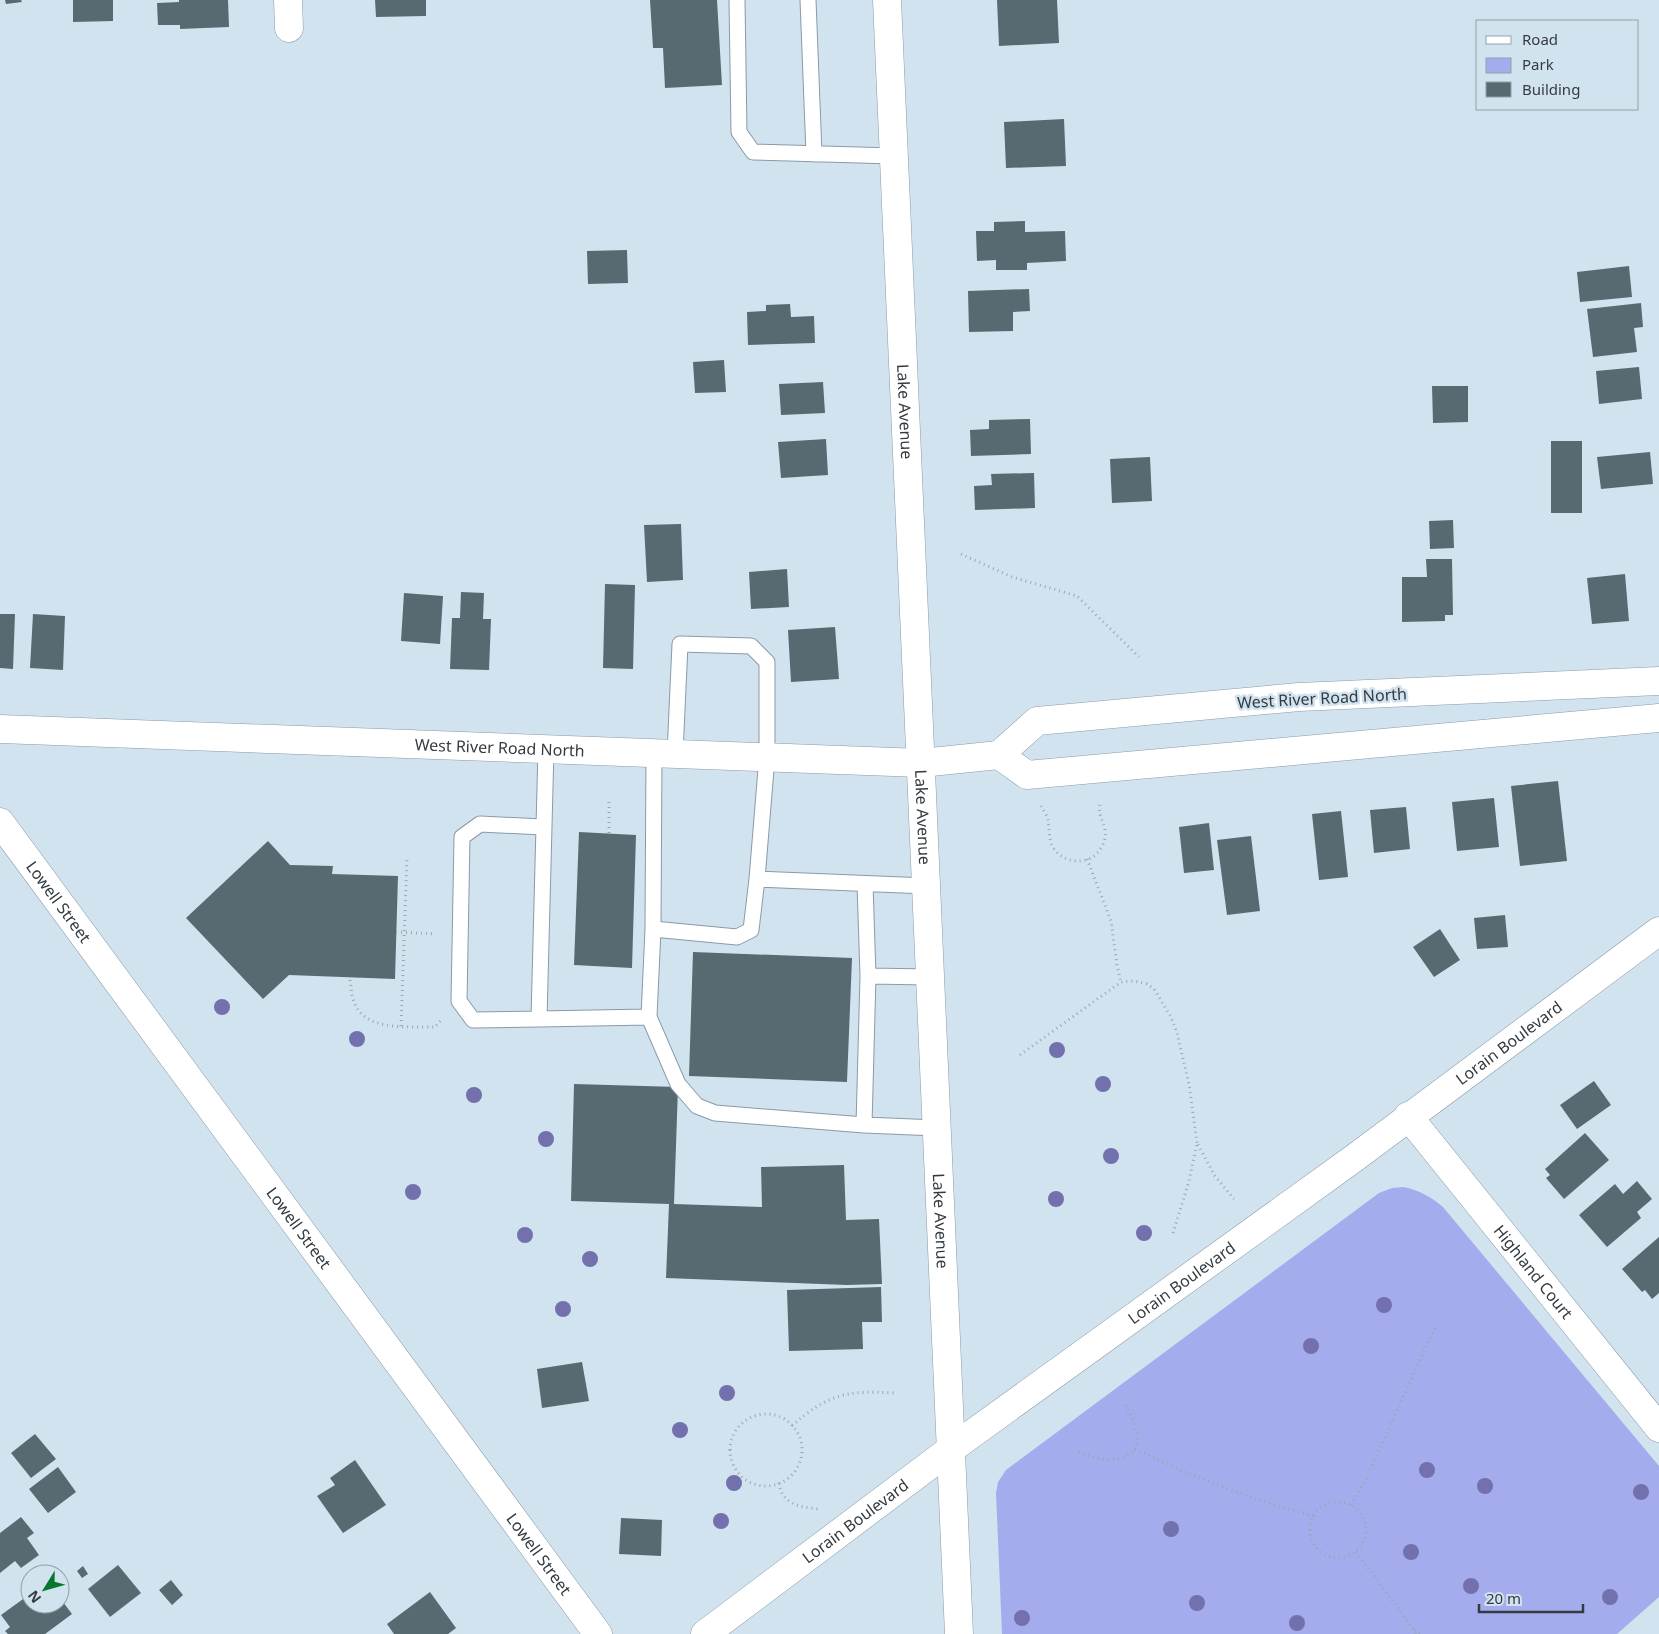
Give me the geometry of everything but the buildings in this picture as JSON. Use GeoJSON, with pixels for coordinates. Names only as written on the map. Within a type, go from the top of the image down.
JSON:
{"type":"FeatureCollection","features":[{"type":"Feature","properties":{"kind":"street"},"geometry":{"type":"LineString","coordinates":[[288,0],[289,28]]}},
{"type":"Feature","properties":{"kind":"street","name":"Lake Avenue"},"geometry":{"type":"LineString","coordinates":[[887,0],[959,1634]]}},
{"type":"Feature","properties":{"kind":"street","name":"West River Road North"},"geometry":{"type":"LineString","coordinates":[[0,729],[921,763],[999,755],[1037,721],[1298,698],[1659,681]]}},
{"type":"Feature","properties":{"kind":"street"},"geometry":{"type":"LineString","coordinates":[[999,755],[1026,775],[1659,718]]}},
{"type":"Feature","properties":{"kind":"street","name":"Lowell Street"},"geometry":{"type":"LineString","coordinates":[[0,822],[598,1634]]}},
{"type":"Feature","properties":{"kind":"street","name":"Lorain Boulevard"},"geometry":{"type":"LineString","coordinates":[[705,1634],[951,1449],[1336,1170],[1659,930]]}},
{"type":"Feature","properties":{"kind":"street","name":"Highland Court"},"geometry":{"type":"LineString","coordinates":[[1408,1116],[1659,1428]]}},
{"type":"Feature","properties":{"kind":"lane"},"geometry":{"type":"LineString","coordinates":[[737,0],[739,132],[753,152],[894,156]]}},
{"type":"Feature","properties":{"kind":"lane"},"geometry":{"type":"LineString","coordinates":[[808,0],[814,154]]}},
{"type":"Feature","properties":{"kind":"lane"},"geometry":{"type":"LineString","coordinates":[[653,929],[737,937],[751,930],[767,757],[767,662],[751,646],[680,644],[664,753],[653,929],[649,1017],[678,1084],[697,1106],[715,1113],[864,1125],[937,1128]]}},
{"type":"Feature","properties":{"kind":"lane"},"geometry":{"type":"LineString","coordinates":[[539,1019],[546,749]]}},
{"type":"Feature","properties":{"kind":"lane"},"geometry":{"type":"LineString","coordinates":[[544,826],[480,824],[462,837],[460,1001],[473,1020],[649,1017]]}},
{"type":"Feature","properties":{"kind":"lane"},"geometry":{"type":"LineString","coordinates":[[757,879],[926,886]]}},
{"type":"Feature","properties":{"kind":"lane"},"geometry":{"type":"LineString","coordinates":[[864,1125],[868,976],[865,884]]}},
{"type":"Feature","properties":{"kind":"lane"},"geometry":{"type":"LineString","coordinates":[[868,976],[930,977]]}},
{"type":"Feature","properties":{"kind":"path"},"geometry":{"type":"LineString","coordinates":[[961,554],[1012,577],[1077,596],[1139,657]]}},
{"type":"Feature","properties":{"kind":"path"},"geometry":{"type":"LineString","coordinates":[[1041,805],[1048,818],[1051,843],[1055,850],[1071,860],[1080,861],[1098,852],[1106,835],[1105,827],[1099,815],[1099,805],[1102,798]]}},
{"type":"Feature","properties":{"kind":"path"},"geometry":{"type":"LineString","coordinates":[[608,834],[609,802]]}},
{"type":"Feature","properties":{"kind":"path"},"geometry":{"type":"LineString","coordinates":[[401,1026],[406,933],[407,858]]}},
{"type":"Feature","properties":{"kind":"path"},"geometry":{"type":"LineString","coordinates":[[1087,859],[1111,921],[1116,965],[1121,982]]}},
{"type":"Feature","properties":{"kind":"path"},"geometry":{"type":"LineString","coordinates":[[396,932],[406,933]]}},
{"type":"Feature","properties":{"kind":"path"},"geometry":{"type":"LineString","coordinates":[[350,980],[352,997],[358,1010],[370,1021],[383,1026],[435,1027]]}},
{"type":"Feature","properties":{"kind":"path"},"geometry":{"type":"LineString","coordinates":[[1020,1055],[1121,982],[1134,981],[1147,984],[1154,989],[1171,1017],[1177,1033],[1189,1084],[1197,1143],[1189,1180],[1173,1233]]}},
{"type":"Feature","properties":{"kind":"path"},"geometry":{"type":"LineString","coordinates":[[1197,1143],[1215,1176],[1234,1199]]}},
{"type":"Feature","properties":{"kind":"path"},"geometry":{"type":"LineString","coordinates":[[1351,1505],[1366,1479],[1435,1327]]}},
{"type":"Feature","properties":{"kind":"path"},"geometry":{"type":"LineString","coordinates":[[792,1426],[808,1411],[822,1402],[837,1396],[860,1392],[894,1393]]}},
{"type":"Feature","properties":{"kind":"path"},"geometry":{"type":"LineString","coordinates":[[1079,1452],[1103,1460],[1115,1460],[1127,1456],[1135,1449],[1137,1437],[1134,1423],[1124,1402]]}},
{"type":"Feature","properties":{"kind":"path"},"geometry":{"type":"LineString","coordinates":[[766,1413],[777,1415],[788,1421],[801,1440],[802,1452],[799,1464],[793,1474],[779,1483],[772,1486],[760,1486],[749,1482],[733,1464],[730,1453],[730,1441],[735,1430],[743,1422],[754,1416],[766,1413]]}},
{"type":"Feature","properties":{"kind":"path"},"geometry":{"type":"LineString","coordinates":[[1135,1449],[1232,1491],[1314,1516]]}},
{"type":"Feature","properties":{"kind":"path"},"geometry":{"type":"LineString","coordinates":[[779,1483],[780,1491],[790,1502],[804,1508],[824,1509]]}},
{"type":"Feature","properties":{"kind":"path"},"geometry":{"type":"LineString","coordinates":[[1333,1502],[1351,1505],[1364,1518],[1366,1536],[1362,1545],[1348,1557],[1338,1558],[1321,1552],[1315,1546],[1311,1537],[1310,1528],[1314,1516],[1324,1506],[1333,1502]]}},
{"type":"Feature","properties":{"kind":"path"},"geometry":{"type":"LineString","coordinates":[[1356,1552],[1415,1632],[1421,1634]]}},
{"type":"Feature","properties":{"kind":"green space"},"geometry":{"type":"Polygon","coordinates":[[[1404,1187],[1425,1194],[1443,1207],[1659,1466],[1659,1597],[1617,1634],[1002,1634],[996,1493],[998,1482],[1006,1470],[1379,1193],[1392,1188],[1404,1187]]]}}]}
